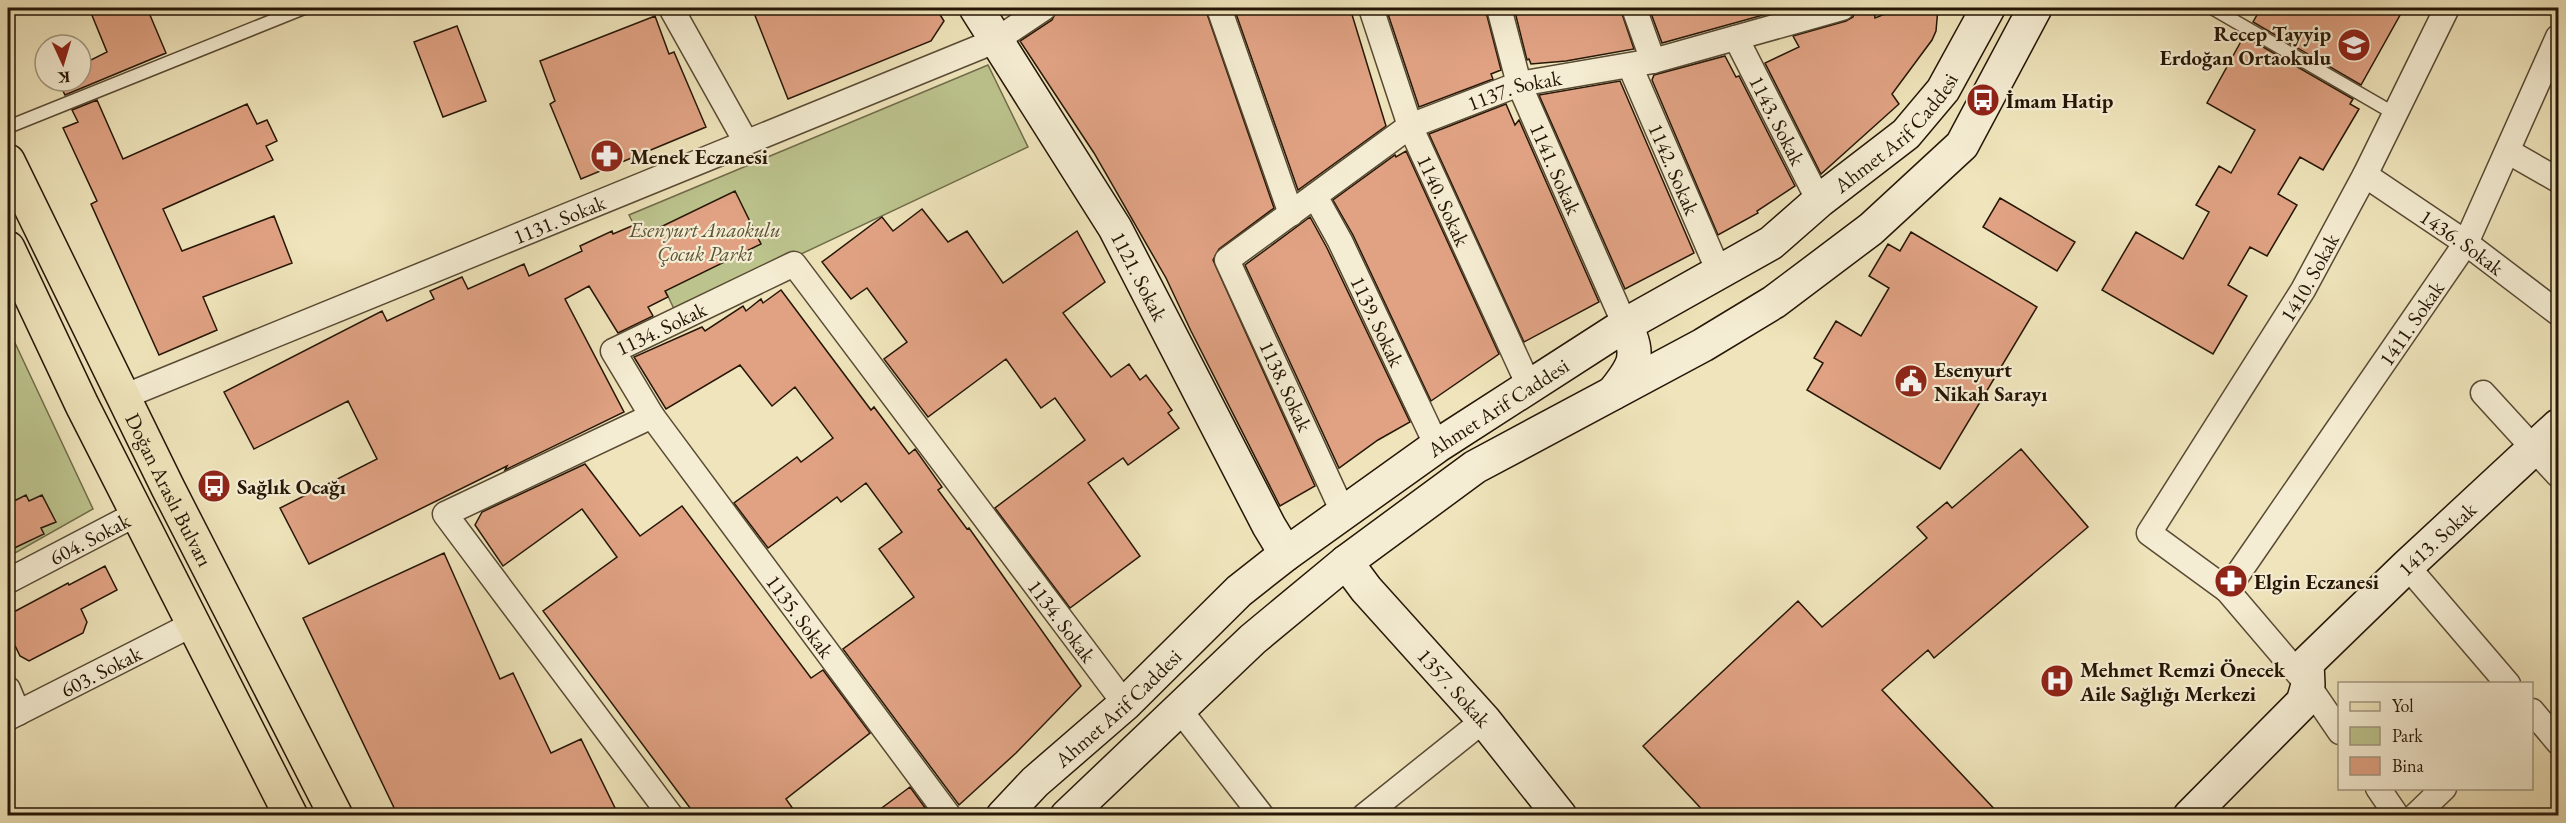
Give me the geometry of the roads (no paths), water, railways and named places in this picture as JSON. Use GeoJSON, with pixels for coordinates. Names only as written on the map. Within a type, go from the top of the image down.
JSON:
{"type":"FeatureCollection","features":[{"type":"Feature","properties":{"kind":"main road","name":"Doğan Araslı Bulvarı"},"geometry":{"type":"LineString","coordinates":[[8,161],[123,397],[336,816]]}},
{"type":"Feature","properties":{"kind":"main road","name":"Doğan Araslı Bulvarı"},"geometry":{"type":"LineString","coordinates":[[8,248],[82,405],[291,816]]}},
{"type":"Feature","properties":{"kind":"street"},"geometry":{"type":"LineString","coordinates":[[671,8],[746,142]]}},
{"type":"Feature","properties":{"kind":"street","name":"1121. Sokak"},"geometry":{"type":"LineString","coordinates":[[976,8],[1115,228],[1269,526],[1286,554]]}},
{"type":"Feature","properties":{"kind":"street","name":"1131. Sokak"},"geometry":{"type":"LineString","coordinates":[[123,397],[995,41],[1044,8]]}},
{"type":"Feature","properties":{"kind":"street"},"geometry":{"type":"LineString","coordinates":[[1219,8],[1292,214]]}},
{"type":"Feature","properties":{"kind":"street","name":"1140. Sokak"},"geometry":{"type":"LineString","coordinates":[[1371,8],[1410,126],[1530,388]]}},
{"type":"Feature","properties":{"kind":"street","name":"1141. Sokak"},"geometry":{"type":"LineString","coordinates":[[1499,8],[1519,84],[1625,325]]}},
{"type":"Feature","properties":{"kind":"street","name":"1142. Sokak"},"geometry":{"type":"LineString","coordinates":[[1634,8],[1641,64],[1719,272]]}},
{"type":"Feature","properties":{"kind":"street","name":"1137. Sokak"},"geometry":{"type":"LineString","coordinates":[[1227,260],[1410,126],[1519,84],[1641,64],[1736,38],[1768,17],[1842,8]]}},
{"type":"Feature","properties":{"kind":"street","name":"Ahmet Arif Caddesi"},"geometry":{"type":"LineString","coordinates":[[1003,816],[1035,782],[1125,704],[1239,591],[1286,554],[1437,446],[1625,325],[1771,243],[1820,201],[1906,134],[1943,90],[1988,8]]}},
{"type":"Feature","properties":{"kind":"street","name":"Ahmet Arif Caddesi"},"geometry":{"type":"LineString","coordinates":[[1067,815],[1092,794],[1253,639],[1346,562],[1475,467],[1702,345],[1774,302],[1871,230],[1962,145],[2035,8]]}},
{"type":"Feature","properties":{"kind":"street","name":"1410. Sokak"},"geometry":{"type":"LineString","coordinates":[[2227,590],[2149,533],[2303,290],[2365,175],[2447,8]]}},
{"type":"Feature","properties":{"kind":"street","name":"1411. Sokak"},"geometry":{"type":"LineString","coordinates":[[2227,590],[2466,243],[2559,37]]}},
{"type":"Feature","properties":{"kind":"street","name":"1143. Sokak"},"geometry":{"type":"LineString","coordinates":[[1736,38],[1820,201]]}},
{"type":"Feature","properties":{"kind":"street"},"geometry":{"type":"LineString","coordinates":[[2509,152],[2559,180]]}},
{"type":"Feature","properties":{"kind":"street","name":"1436. Sokak"},"geometry":{"type":"LineString","coordinates":[[2365,175],[2466,243],[2559,313]]}},
{"type":"Feature","properties":{"kind":"street","name":"1139. Sokak"},"geometry":{"type":"LineString","coordinates":[[1315,196],[1340,241],[1437,446]]}},
{"type":"Feature","properties":{"kind":"street","name":"1138. Sokak"},"geometry":{"type":"LineString","coordinates":[[1227,260],[1343,513]]}},
{"type":"Feature","properties":{"kind":"street","name":"1134. Sokak"},"geometry":{"type":"LineString","coordinates":[[652,416],[614,351],[794,264],[1125,704]]}},
{"type":"Feature","properties":{"kind":"street"},"geometry":{"type":"LineString","coordinates":[[1613,393],[1631,368],[1635,358],[1635,348],[1625,325]]}},
{"type":"Feature","properties":{"kind":"street"},"geometry":{"type":"LineString","coordinates":[[2483,393],[2559,475]]}},
{"type":"Feature","properties":{"kind":"street"},"geometry":{"type":"LineString","coordinates":[[652,416],[445,514],[672,816]]}},
{"type":"Feature","properties":{"kind":"street","name":"1135. Sokak"},"geometry":{"type":"LineString","coordinates":[[652,416],[949,816]]}},
{"type":"Feature","properties":{"kind":"street","name":"1413. Sokak"},"geometry":{"type":"LineString","coordinates":[[2190,816],[2303,702],[2308,685],[2307,663],[2533,447],[2559,426]]}},
{"type":"Feature","properties":{"kind":"street","name":"604. Sokak"},"geometry":{"type":"LineString","coordinates":[[8,581],[138,513]]}},
{"type":"Feature","properties":{"kind":"street","name":"1357. Sokak"},"geometry":{"type":"LineString","coordinates":[[1346,562],[1366,589],[1484,720],[1560,816]]}},
{"type":"Feature","properties":{"kind":"street"},"geometry":{"type":"LineString","coordinates":[[2407,566],[2506,682]]}},
{"type":"Feature","properties":{"kind":"street"},"geometry":{"type":"LineString","coordinates":[[2227,590],[2308,685],[2338,729]]}},
{"type":"Feature","properties":{"kind":"street","name":"603. Sokak"},"geometry":{"type":"LineString","coordinates":[[13,715],[193,624]]}},
{"type":"Feature","properties":{"kind":"street"},"geometry":{"type":"LineString","coordinates":[[8,688],[13,715]]}},
{"type":"Feature","properties":{"kind":"street"},"geometry":{"type":"LineString","coordinates":[[1179,709],[1262,816]]}},
{"type":"Feature","properties":{"kind":"street"},"geometry":{"type":"LineString","coordinates":[[2533,712],[2559,742]]}},
{"type":"Feature","properties":{"kind":"street"},"geometry":{"type":"LineString","coordinates":[[1364,816],[1484,720]]}},
{"type":"Feature","properties":{"kind":"street"},"geometry":{"type":"LineString","coordinates":[[1035,782],[1029,791],[1028,799],[1030,807],[1037,816]]}},
{"type":"Feature","properties":{"kind":"street"},"geometry":{"type":"LineString","coordinates":[[2379,790],[2397,816]]}},
{"type":"Feature","properties":{"kind":"street"},"geometry":{"type":"LineString","coordinates":[[2415,816],[2443,790]]}},
{"type":"Feature","properties":{"kind":"lane"},"geometry":{"type":"LineString","coordinates":[[8,127],[304,8]]}},
{"type":"Feature","properties":{"kind":"lane"},"geometry":{"type":"LineString","coordinates":[[2212,8],[2395,114]]}},
{"type":"Feature","properties":{"kind":"place","name":"Recep Tayyip Erdoğan Ortaokulu"},"geometry":{"type":"Point","coordinates":[2354,45]}},
{"type":"Feature","properties":{"kind":"place","name":"İmam Hatip"},"geometry":{"type":"Point","coordinates":[1983,100]}},
{"type":"Feature","properties":{"kind":"place","name":"Menek Eczanesi"},"geometry":{"type":"Point","coordinates":[607,156]}},
{"type":"Feature","properties":{"kind":"place","name":"Esenyurt Nikah Sarayı"},"geometry":{"type":"Point","coordinates":[1911,381]}},
{"type":"Feature","properties":{"kind":"place","name":"Sağlık Ocağı"},"geometry":{"type":"Point","coordinates":[214,486]}},
{"type":"Feature","properties":{"kind":"place","name":"Elgin Eczanesi"},"geometry":{"type":"Point","coordinates":[2231,581]}},
{"type":"Feature","properties":{"kind":"place","name":"Mehmet Remzi Önecek Aile Sağlığı Merkezi"},"geometry":{"type":"Point","coordinates":[2057,681]}},
{"type":"Feature","properties":{"kind":"park label","name":"Esenyurt Anaokulu Çocuk Parkı"},"geometry":{"type":"Point","coordinates":[705,241]}}]}
